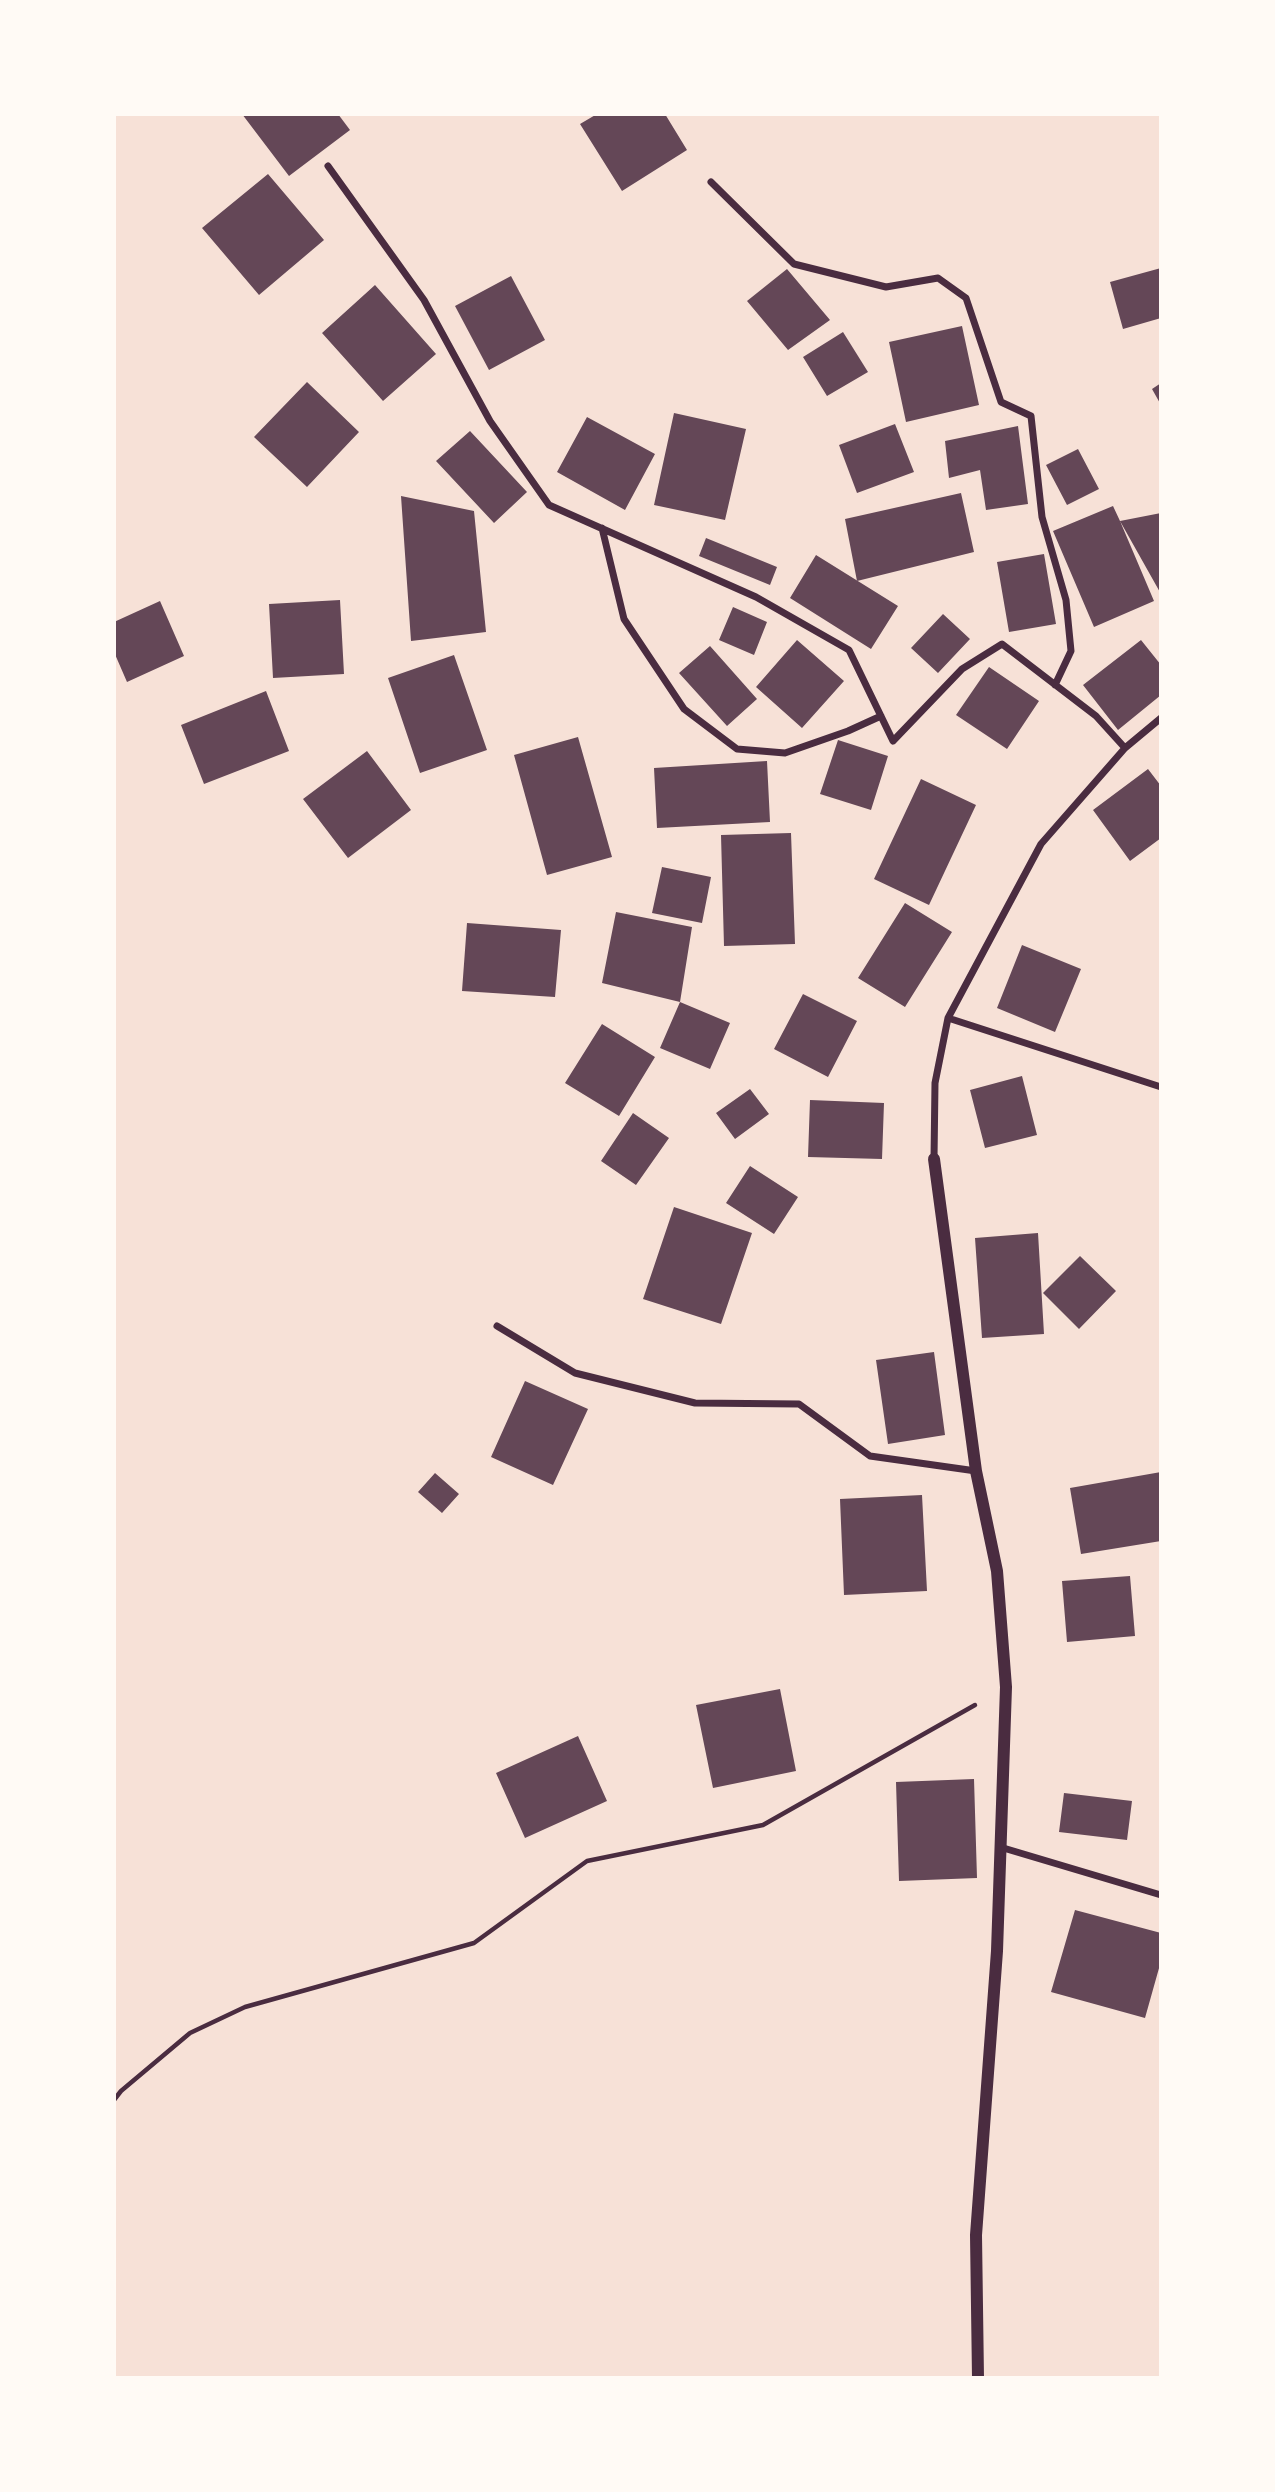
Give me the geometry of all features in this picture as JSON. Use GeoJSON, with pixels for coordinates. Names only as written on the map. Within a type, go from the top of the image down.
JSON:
{"type":"FeatureCollection","features":[{"type":"Feature","properties":{"kind":"street"},"geometry":{"type":"LineString","coordinates":[[328,166],[424,300],[489,421],[549,505],[755,597],[849,650],[893,741],[962,669],[1002,644],[1096,716],[1125,748]]}},
{"type":"Feature","properties":{"kind":"street"},"geometry":{"type":"LineString","coordinates":[[711,182],[794,264],[886,287],[938,278],[966,298],[1001,402],[1031,416],[1042,517],[1066,600],[1072,651],[1055,685]]}},
{"type":"Feature","properties":{"kind":"street"},"geometry":{"type":"LineString","coordinates":[[602,528],[624,619],[684,709],[737,749],[785,753],[848,732],[881,716]]}},
{"type":"Feature","properties":{"kind":"street"},"geometry":{"type":"LineString","coordinates":[[978,2378],[976,2235],[997,1951],[1006,1687],[997,1571],[976,1471],[934,1159],[935,1083],[948,1018],[1041,844],[1125,748],[1161,718]]}},
{"type":"Feature","properties":{"kind":"street"},"geometry":{"type":"LineString","coordinates":[[948,1018],[1161,1087]]}},
{"type":"Feature","properties":{"kind":"street"},"geometry":{"type":"LineString","coordinates":[[497,1326],[575,1373],[695,1403],[799,1404],[870,1456],[976,1471]]}},
{"type":"Feature","properties":{"kind":"street"},"geometry":{"type":"LineString","coordinates":[[1000,1847],[1161,1895]]}},
{"type":"Feature","properties":{"kind":"path"},"geometry":{"type":"LineString","coordinates":[[114,2100],[121,2091],[190,2033],[245,2007],[474,1943],[587,1861],[763,1825],[1006,1687]]}},
{"type":"Feature","properties":{"kind":"building"},"geometry":{"type":"Polygon","coordinates":[[[242,114],[338,114],[350,130],[289,176],[242,114]]]}},
{"type":"Feature","properties":{"kind":"building"},"geometry":{"type":"Polygon","coordinates":[[[597,114],[665,114],[687,150],[622,191],[580,124],[597,114]]]}},
{"type":"Feature","properties":{"kind":"building"},"geometry":{"type":"Polygon","coordinates":[[[268,174],[324,240],[259,295],[202,228],[268,174]]]}},
{"type":"Feature","properties":{"kind":"building"},"geometry":{"type":"Polygon","coordinates":[[[1161,268],[1161,318],[1123,329],[1110,282],[1161,268]]]}},
{"type":"Feature","properties":{"kind":"building"},"geometry":{"type":"Polygon","coordinates":[[[787,269],[830,320],[788,350],[747,301],[787,269]]]}},
{"type":"Feature","properties":{"kind":"building"},"geometry":{"type":"Polygon","coordinates":[[[511,276],[545,340],[489,370],[455,306],[511,276]]]}},
{"type":"Feature","properties":{"kind":"building"},"geometry":{"type":"Polygon","coordinates":[[[375,285],[436,354],[383,401],[322,333],[375,285]]]}},
{"type":"Feature","properties":{"kind":"building"},"geometry":{"type":"Polygon","coordinates":[[[962,326],[979,405],[906,422],[889,342],[962,326]]]}},
{"type":"Feature","properties":{"kind":"building"},"geometry":{"type":"Polygon","coordinates":[[[843,332],[868,372],[827,396],[803,357],[843,332]]]}},
{"type":"Feature","properties":{"kind":"building"},"geometry":{"type":"Polygon","coordinates":[[[307,382],[359,432],[307,487],[254,437],[307,382]]]}},
{"type":"Feature","properties":{"kind":"building"},"geometry":{"type":"Polygon","coordinates":[[[1161,383],[1161,405],[1152,389],[1161,383]]]}},
{"type":"Feature","properties":{"kind":"building"},"geometry":{"type":"Polygon","coordinates":[[[674,413],[746,429],[725,520],[654,505],[674,413]]]}},
{"type":"Feature","properties":{"kind":"building"},"geometry":{"type":"Polygon","coordinates":[[[587,417],[655,454],[625,510],[557,472],[587,417]]]}},
{"type":"Feature","properties":{"kind":"building"},"geometry":{"type":"Polygon","coordinates":[[[895,424],[914,472],[857,493],[839,445],[895,424]]]}},
{"type":"Feature","properties":{"kind":"building"},"geometry":{"type":"Polygon","coordinates":[[[1018,426],[1028,504],[986,510],[980,470],[949,478],[945,441],[1018,426]]]}},
{"type":"Feature","properties":{"kind":"building"},"geometry":{"type":"Polygon","coordinates":[[[470,431],[527,492],[494,523],[436,461],[470,431]]]}},
{"type":"Feature","properties":{"kind":"building"},"geometry":{"type":"Polygon","coordinates":[[[1078,449],[1099,489],[1067,505],[1046,465],[1078,449]]]}},
{"type":"Feature","properties":{"kind":"building"},"geometry":{"type":"Polygon","coordinates":[[[961,493],[974,552],[857,581],[845,519],[961,493]]]}},
{"type":"Feature","properties":{"kind":"building"},"geometry":{"type":"Polygon","coordinates":[[[401,496],[474,511],[486,632],[411,641],[401,496]]]}},
{"type":"Feature","properties":{"kind":"building"},"geometry":{"type":"Polygon","coordinates":[[[1113,506],[1154,601],[1094,627],[1053,531],[1113,506]]]}},
{"type":"Feature","properties":{"kind":"building"},"geometry":{"type":"Polygon","coordinates":[[[1161,513],[1161,594],[1120,521],[1161,513]]]}},
{"type":"Feature","properties":{"kind":"building"},"geometry":{"type":"Polygon","coordinates":[[[706,538],[777,567],[770,585],[699,556],[706,538]]]}},
{"type":"Feature","properties":{"kind":"building"},"geometry":{"type":"Polygon","coordinates":[[[1044,554],[1056,624],[1009,632],[997,562],[1044,554]]]}},
{"type":"Feature","properties":{"kind":"building"},"geometry":{"type":"Polygon","coordinates":[[[816,555],[898,606],[871,649],[790,598],[816,555]]]}},
{"type":"Feature","properties":{"kind":"building"},"geometry":{"type":"Polygon","coordinates":[[[340,600],[344,674],[273,678],[269,604],[340,600]]]}},
{"type":"Feature","properties":{"kind":"building"},"geometry":{"type":"Polygon","coordinates":[[[160,601],[184,656],[127,682],[114,652],[114,622],[160,601]]]}},
{"type":"Feature","properties":{"kind":"building"},"geometry":{"type":"Polygon","coordinates":[[[733,607],[767,622],[754,655],[719,640],[733,607]]]}},
{"type":"Feature","properties":{"kind":"building"},"geometry":{"type":"Polygon","coordinates":[[[943,614],[970,639],[938,673],[911,648],[943,614]]]}},
{"type":"Feature","properties":{"kind":"building"},"geometry":{"type":"Polygon","coordinates":[[[797,640],[844,681],[802,728],[756,687],[797,640]]]}},
{"type":"Feature","properties":{"kind":"building"},"geometry":{"type":"Polygon","coordinates":[[[1141,640],[1161,665],[1161,695],[1118,730],[1083,685],[1141,640]]]}},
{"type":"Feature","properties":{"kind":"building"},"geometry":{"type":"Polygon","coordinates":[[[710,646],[757,699],[727,726],[679,673],[710,646]]]}},
{"type":"Feature","properties":{"kind":"building"},"geometry":{"type":"Polygon","coordinates":[[[454,655],[487,750],[420,773],[388,678],[454,655]]]}},
{"type":"Feature","properties":{"kind":"building"},"geometry":{"type":"Polygon","coordinates":[[[989,667],[1039,701],[1007,749],[956,715],[989,667]]]}},
{"type":"Feature","properties":{"kind":"building"},"geometry":{"type":"Polygon","coordinates":[[[266,691],[289,751],[204,784],[181,725],[266,691]]]}},
{"type":"Feature","properties":{"kind":"building"},"geometry":{"type":"Polygon","coordinates":[[[578,737],[612,857],[547,875],[514,755],[578,737]]]}},
{"type":"Feature","properties":{"kind":"building"},"geometry":{"type":"Polygon","coordinates":[[[838,740],[888,756],[871,810],[820,794],[838,740]]]}},
{"type":"Feature","properties":{"kind":"building"},"geometry":{"type":"Polygon","coordinates":[[[367,751],[411,810],[348,858],[303,799],[367,751]]]}},
{"type":"Feature","properties":{"kind":"building"},"geometry":{"type":"Polygon","coordinates":[[[767,761],[770,822],[657,828],[654,768],[767,761]]]}},
{"type":"Feature","properties":{"kind":"building"},"geometry":{"type":"Polygon","coordinates":[[[1148,769],[1161,786],[1161,838],[1130,861],[1093,810],[1148,769]]]}},
{"type":"Feature","properties":{"kind":"building"},"geometry":{"type":"Polygon","coordinates":[[[921,779],[976,805],[929,905],[874,879],[921,779]]]}},
{"type":"Feature","properties":{"kind":"building"},"geometry":{"type":"Polygon","coordinates":[[[791,833],[795,944],[724,946],[721,835],[791,833]]]}},
{"type":"Feature","properties":{"kind":"building"},"geometry":{"type":"Polygon","coordinates":[[[662,867],[711,877],[702,923],[652,913],[662,867]]]}},
{"type":"Feature","properties":{"kind":"building"},"geometry":{"type":"Polygon","coordinates":[[[905,903],[952,932],[905,1007],[858,978],[905,903]]]}},
{"type":"Feature","properties":{"kind":"building"},"geometry":{"type":"Polygon","coordinates":[[[616,912],[692,927],[680,1002],[602,983],[616,912]]]}},
{"type":"Feature","properties":{"kind":"building"},"geometry":{"type":"Polygon","coordinates":[[[467,923],[561,930],[555,997],[462,991],[467,923]]]}},
{"type":"Feature","properties":{"kind":"building"},"geometry":{"type":"Polygon","coordinates":[[[1022,945],[1081,969],[1055,1032],[997,1008],[1022,945]]]}},
{"type":"Feature","properties":{"kind":"building"},"geometry":{"type":"Polygon","coordinates":[[[803,994],[857,1021],[828,1077],[774,1049],[803,994]]]}},
{"type":"Feature","properties":{"kind":"building"},"geometry":{"type":"Polygon","coordinates":[[[680,1002],[730,1023],[710,1069],[660,1048],[680,1002]]]}},
{"type":"Feature","properties":{"kind":"building"},"geometry":{"type":"Polygon","coordinates":[[[602,1024],[655,1057],[619,1116],[565,1083],[602,1024]]]}},
{"type":"Feature","properties":{"kind":"building"},"geometry":{"type":"Polygon","coordinates":[[[1022,1076],[1037,1135],[985,1148],[970,1090],[1022,1076]]]}},
{"type":"Feature","properties":{"kind":"building"},"geometry":{"type":"Polygon","coordinates":[[[750,1089],[769,1114],[735,1139],[716,1113],[750,1089]]]}},
{"type":"Feature","properties":{"kind":"building"},"geometry":{"type":"Polygon","coordinates":[[[810,1100],[884,1103],[882,1159],[808,1157],[810,1100]]]}},
{"type":"Feature","properties":{"kind":"building"},"geometry":{"type":"Polygon","coordinates":[[[633,1113],[669,1138],[636,1185],[601,1161],[633,1113]]]}},
{"type":"Feature","properties":{"kind":"building"},"geometry":{"type":"Polygon","coordinates":[[[750,1166],[798,1197],[774,1234],[726,1203],[750,1166]]]}},
{"type":"Feature","properties":{"kind":"building"},"geometry":{"type":"Polygon","coordinates":[[[674,1207],[752,1233],[721,1324],[643,1299],[674,1207]]]}},
{"type":"Feature","properties":{"kind":"building"},"geometry":{"type":"Polygon","coordinates":[[[1038,1233],[1044,1334],[982,1338],[975,1238],[1038,1233]]]}},
{"type":"Feature","properties":{"kind":"building"},"geometry":{"type":"Polygon","coordinates":[[[1080,1256],[1116,1291],[1079,1329],[1043,1293],[1080,1256]]]}},
{"type":"Feature","properties":{"kind":"building"},"geometry":{"type":"Polygon","coordinates":[[[934,1352],[945,1435],[888,1444],[876,1360],[934,1352]]]}},
{"type":"Feature","properties":{"kind":"building"},"geometry":{"type":"Polygon","coordinates":[[[525,1381],[588,1409],[553,1485],[491,1457],[525,1381]]]}},
{"type":"Feature","properties":{"kind":"building"},"geometry":{"type":"Polygon","coordinates":[[[1161,1472],[1161,1541],[1081,1554],[1070,1488],[1161,1472]]]}},
{"type":"Feature","properties":{"kind":"building"},"geometry":{"type":"Polygon","coordinates":[[[435,1473],[459,1494],[442,1513],[418,1492],[435,1473]]]}},
{"type":"Feature","properties":{"kind":"building"},"geometry":{"type":"Polygon","coordinates":[[[922,1495],[927,1591],[844,1595],[840,1499],[922,1495]]]}},
{"type":"Feature","properties":{"kind":"building"},"geometry":{"type":"Polygon","coordinates":[[[1130,1576],[1135,1636],[1067,1642],[1062,1581],[1130,1576]]]}},
{"type":"Feature","properties":{"kind":"building"},"geometry":{"type":"Polygon","coordinates":[[[780,1689],[796,1771],[713,1788],[696,1705],[780,1689]]]}},
{"type":"Feature","properties":{"kind":"building"},"geometry":{"type":"Polygon","coordinates":[[[578,1736],[607,1801],[525,1838],[496,1773],[578,1736]]]}},
{"type":"Feature","properties":{"kind":"building"},"geometry":{"type":"Polygon","coordinates":[[[974,1779],[977,1878],[899,1881],[896,1782],[974,1779]]]}},
{"type":"Feature","properties":{"kind":"building"},"geometry":{"type":"Polygon","coordinates":[[[1064,1793],[1132,1801],[1127,1840],[1059,1832],[1064,1793]]]}},
{"type":"Feature","properties":{"kind":"building"},"geometry":{"type":"Polygon","coordinates":[[[1075,1910],[1161,1933],[1161,1961],[1145,2018],[1051,1992],[1075,1910]]]}}]}
